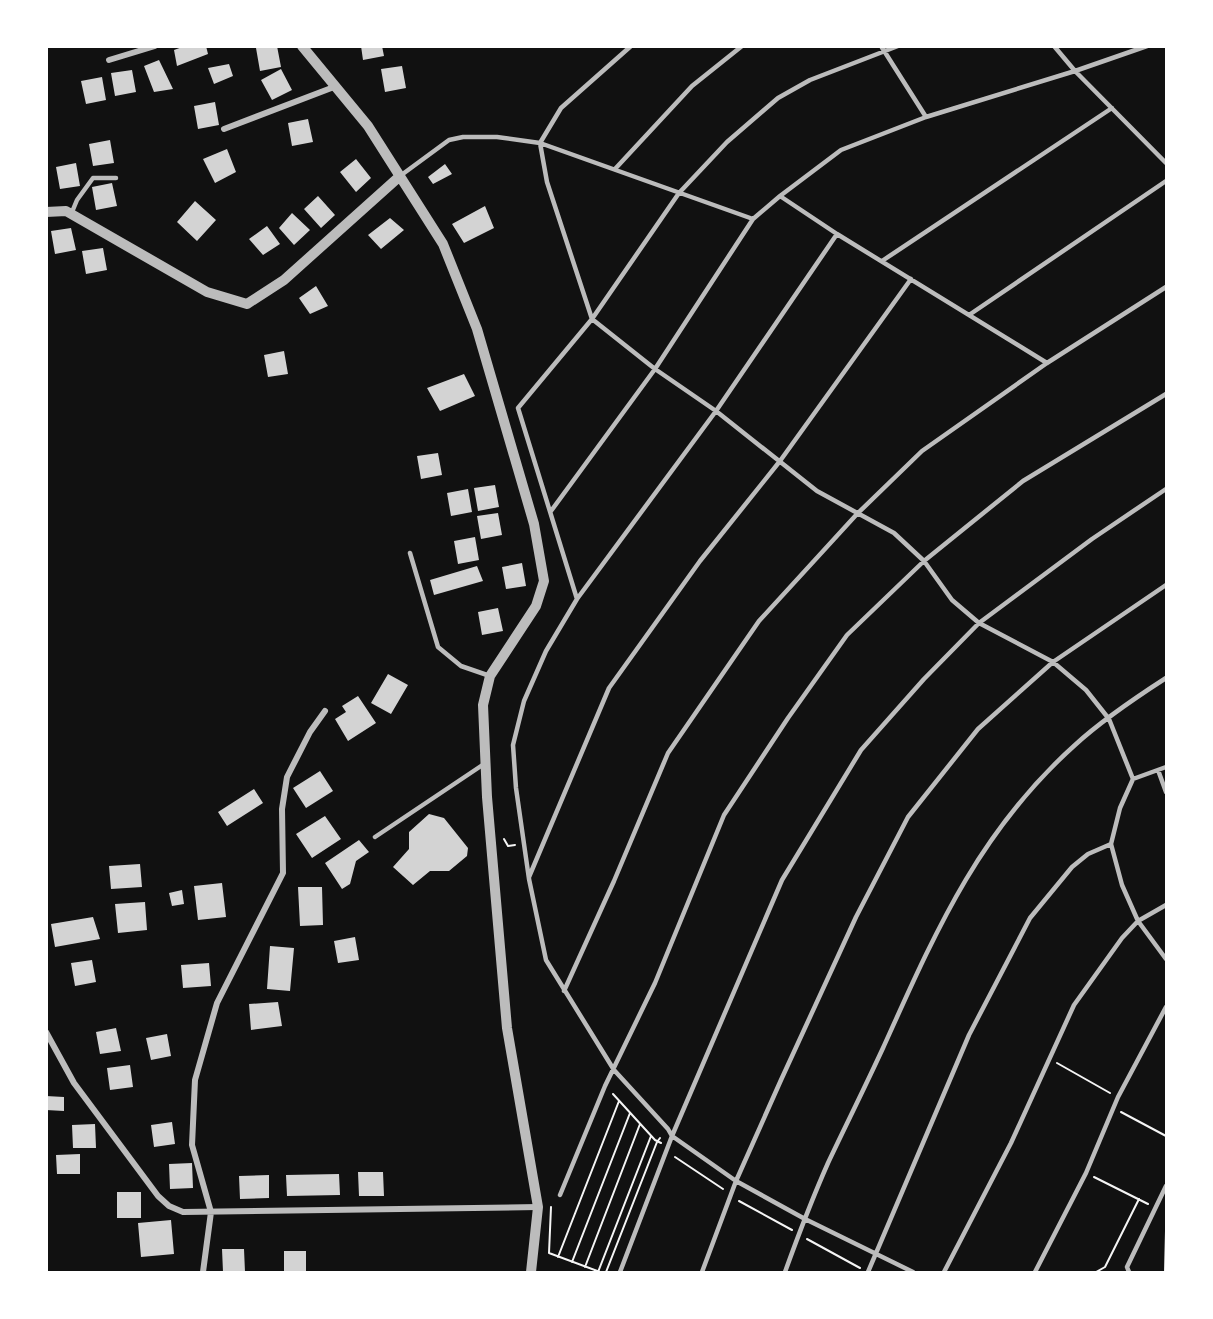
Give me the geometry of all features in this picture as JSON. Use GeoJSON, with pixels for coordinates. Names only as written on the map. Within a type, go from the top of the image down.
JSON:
{"type":"FeatureCollection","features":[{"type":"Feature","properties":{"kind":"street"},"geometry":{"type":"LineString","coordinates":[[109,60],[155,46]]}},
{"type":"Feature","properties":{"kind":"street"},"geometry":{"type":"LineString","coordinates":[[302,46],[368,126],[443,244],[477,329],[534,524],[544,581],[536,606],[490,676],[483,705],[507,1028],[538,1207],[531,1272]]}},
{"type":"Feature","properties":{"kind":"street"},"geometry":{"type":"LineString","coordinates":[[224,129],[334,87]]}},
{"type":"Feature","properties":{"kind":"street"},"geometry":{"type":"LineString","coordinates":[[46,212],[66,211],[207,291],[248,304],[284,280],[400,176]]}},
{"type":"Feature","properties":{"kind":"street"},"geometry":{"type":"LineString","coordinates":[[203,1272],[211,1212],[192,1145],[195,1080],[217,1003],[283,873],[282,809],[287,777],[310,732],[326,711]]}},
{"type":"Feature","properties":{"kind":"street"},"geometry":{"type":"LineString","coordinates":[[46,1032],[74,1083],[158,1196],[169,1206],[183,1212],[538,1207]]}},
{"type":"Feature","properties":{"kind":"lane"},"geometry":{"type":"LineString","coordinates":[[631,46],[561,108],[540,143],[547,182],[592,319],[655,369],[716,411],[817,491],[894,533],[924,561],[952,600],[979,623],[1053,662],[1086,690],[1109,719],[1133,779],[1120,808],[1111,844],[1122,885],[1138,921],[1167,959]]}},
{"type":"Feature","properties":{"kind":"lane"},"geometry":{"type":"LineString","coordinates":[[615,169],[692,86],[742,46]]}},
{"type":"Feature","properties":{"kind":"lane"},"geometry":{"type":"LineString","coordinates":[[577,599],[518,408],[592,319],[679,193],[727,142],[778,98],[810,80],[883,49],[898,46]]}},
{"type":"Feature","properties":{"kind":"lane"},"geometry":{"type":"LineString","coordinates":[[1054,46],[1075,71],[1167,163]]}},
{"type":"Feature","properties":{"kind":"lane"},"geometry":{"type":"LineString","coordinates":[[551,511],[655,369],[753,219],[780,196],[841,150],[926,117],[1147,46]]}},
{"type":"Feature","properties":{"kind":"lane"},"geometry":{"type":"LineString","coordinates":[[883,49],[926,117]]}},
{"type":"Feature","properties":{"kind":"lane"},"geometry":{"type":"LineString","coordinates":[[882,261],[1112,108]]}},
{"type":"Feature","properties":{"kind":"lane"},"geometry":{"type":"LineString","coordinates":[[400,176],[449,140],[463,137],[498,137],[540,143],[753,219]]}},
{"type":"Feature","properties":{"kind":"lane"},"geometry":{"type":"LineString","coordinates":[[72,214],[77,200],[93,178],[116,178]]}},
{"type":"Feature","properties":{"kind":"lane"},"geometry":{"type":"LineString","coordinates":[[969,315],[1167,181]]}},
{"type":"Feature","properties":{"kind":"lane"},"geometry":{"type":"LineString","coordinates":[[780,196],[837,234],[1047,363]]}},
{"type":"Feature","properties":{"kind":"lane"},"geometry":{"type":"LineString","coordinates":[[837,234],[716,411],[577,599],[546,651],[524,701],[513,745],[516,788],[529,879],[546,960],[614,1070],[672,1136],[736,1181],[874,1255],[913,1272]]}},
{"type":"Feature","properties":{"kind":"lane"},"geometry":{"type":"LineString","coordinates":[[529,879],[609,688],[700,561],[780,461],[911,279]]}},
{"type":"Feature","properties":{"kind":"lane"},"geometry":{"type":"LineString","coordinates":[[564,991],[668,753],[759,621],[857,514],[922,451],[1047,363],[1167,287]]}},
{"type":"Feature","properties":{"kind":"lane"},"geometry":{"type":"LineString","coordinates":[[560,1195],[605,1086],[655,983],[724,815],[788,718],[847,635],[924,561],[1023,481],[1167,394]]}},
{"type":"Feature","properties":{"kind":"lane"},"geometry":{"type":"LineString","coordinates":[[620,1272],[672,1136],[782,880],[861,750],[924,679],[979,623],[1092,539],[1167,489]]}},
{"type":"Feature","properties":{"kind":"lane"},"geometry":{"type":"LineString","coordinates":[[410,553],[438,647],[461,666],[490,676]]}},
{"type":"Feature","properties":{"kind":"lane"},"geometry":{"type":"LineString","coordinates":[[702,1272],[736,1181],[856,917],[908,817],[978,729],[1053,662],[1167,585]]}},
{"type":"Feature","properties":{"kind":"lane"},"geometry":{"type":"LineString","coordinates":[[784,1272],[828,1164],[883,1049],[915,974],[961,885],[1013,809],[1036,782],[1076,744],[1167,678]]}},
{"type":"Feature","properties":{"kind":"lane"},"geometry":{"type":"LineString","coordinates":[[375,837],[486,762]]}},
{"type":"Feature","properties":{"kind":"lane"},"geometry":{"type":"LineString","coordinates":[[1133,779],[1167,767]]}},
{"type":"Feature","properties":{"kind":"lane"},"geometry":{"type":"LineString","coordinates":[[1158,770],[1167,792]]}},
{"type":"Feature","properties":{"kind":"lane"},"geometry":{"type":"LineString","coordinates":[[867,1272],[969,1035],[1030,918],[1072,867],[1088,854],[1111,844]]}},
{"type":"Feature","properties":{"kind":"lane"},"geometry":{"type":"LineString","coordinates":[[944,1272],[1011,1143],[1074,1005],[1122,938],[1138,921],[1167,905]]}},
{"type":"Feature","properties":{"kind":"lane"},"geometry":{"type":"LineString","coordinates":[[1035,1272],[1086,1173],[1118,1097],[1167,1007]]}},
{"type":"Feature","properties":{"kind":"lane"},"geometry":{"type":"LineString","coordinates":[[1129,1272],[1127,1267],[1167,1186]]}},
{"type":"Feature","properties":{"kind":"path"},"geometry":{"type":"LineString","coordinates":[[500,832],[508,846],[524,845]]}},
{"type":"Feature","properties":{"kind":"path"},"geometry":{"type":"LineString","coordinates":[[1049,1059],[1118,1097]]}},
{"type":"Feature","properties":{"kind":"path"},"geometry":{"type":"LineString","coordinates":[[558,1257],[619,1101]]}},
{"type":"Feature","properties":{"kind":"path"},"geometry":{"type":"LineString","coordinates":[[1113,1108],[1167,1136]]}},
{"type":"Feature","properties":{"kind":"path"},"geometry":{"type":"LineString","coordinates":[[572,1262],[630,1113]]}},
{"type":"Feature","properties":{"kind":"path"},"geometry":{"type":"LineString","coordinates":[[585,1267],[640,1124]]}},
{"type":"Feature","properties":{"kind":"path"},"geometry":{"type":"LineString","coordinates":[[606,1272],[657,1142],[668,1130]]}},
{"type":"Feature","properties":{"kind":"path"},"geometry":{"type":"LineString","coordinates":[[549,1254],[599,1272],[651,1136]]}},
{"type":"Feature","properties":{"kind":"path"},"geometry":{"type":"LineString","coordinates":[[1086,1173],[1157,1208]]}},
{"type":"Feature","properties":{"kind":"path"},"geometry":{"type":"LineString","coordinates":[[1096,1272],[1104,1267],[1139,1199]]}},
{"type":"Feature","properties":{"kind":"path"},"geometry":{"type":"LineString","coordinates":[[1165,1272],[1167,1231]]}},
{"type":"Feature","properties":{"kind":"building"},"geometry":{"type":"Polygon","coordinates":[[[185,46],[206,46],[208,54],[177,66],[174,50],[185,46]]]}},
{"type":"Feature","properties":{"kind":"building"},"geometry":{"type":"Polygon","coordinates":[[[277,46],[281,67],[260,71],[256,48],[277,46]]]}},
{"type":"Feature","properties":{"kind":"building"},"geometry":{"type":"Polygon","coordinates":[[[361,46],[382,46],[384,56],[363,60],[361,46]]]}},
{"type":"Feature","properties":{"kind":"building"},"geometry":{"type":"Polygon","coordinates":[[[159,60],[173,89],[154,92],[144,66],[159,60]]]}},
{"type":"Feature","properties":{"kind":"building"},"geometry":{"type":"Polygon","coordinates":[[[229,64],[233,76],[214,84],[208,68],[229,64]]]}},
{"type":"Feature","properties":{"kind":"building"},"geometry":{"type":"Polygon","coordinates":[[[402,66],[406,88],[385,92],[381,69],[402,66]]]}},
{"type":"Feature","properties":{"kind":"building"},"geometry":{"type":"Polygon","coordinates":[[[281,69],[292,90],[272,100],[261,80],[281,69]]]}},
{"type":"Feature","properties":{"kind":"building"},"geometry":{"type":"Polygon","coordinates":[[[132,70],[136,92],[115,96],[111,73],[132,70]]]}},
{"type":"Feature","properties":{"kind":"building"},"geometry":{"type":"Polygon","coordinates":[[[102,77],[106,100],[86,104],[81,81],[102,77]]]}},
{"type":"Feature","properties":{"kind":"building"},"geometry":{"type":"Polygon","coordinates":[[[215,102],[219,125],[198,129],[194,106],[215,102]]]}},
{"type":"Feature","properties":{"kind":"building"},"geometry":{"type":"Polygon","coordinates":[[[308,119],[313,142],[292,146],[288,123],[308,119]]]}},
{"type":"Feature","properties":{"kind":"building"},"geometry":{"type":"Polygon","coordinates":[[[110,140],[114,163],[93,166],[89,144],[110,140]]]}},
{"type":"Feature","properties":{"kind":"building"},"geometry":{"type":"Polygon","coordinates":[[[227,149],[236,172],[215,183],[203,159],[227,149]]]}},
{"type":"Feature","properties":{"kind":"building"},"geometry":{"type":"Polygon","coordinates":[[[356,159],[371,178],[356,192],[340,172],[356,159]]]}},
{"type":"Feature","properties":{"kind":"building"},"geometry":{"type":"Polygon","coordinates":[[[76,163],[80,186],[60,189],[56,167],[76,163]]]}},
{"type":"Feature","properties":{"kind":"building"},"geometry":{"type":"Polygon","coordinates":[[[445,164],[452,174],[433,184],[428,177],[445,164]]]}},
{"type":"Feature","properties":{"kind":"building"},"geometry":{"type":"Polygon","coordinates":[[[112,183],[117,206],[96,210],[92,187],[112,183]]]}},
{"type":"Feature","properties":{"kind":"building"},"geometry":{"type":"Polygon","coordinates":[[[318,196],[335,215],[321,228],[304,209],[318,196]]]}},
{"type":"Feature","properties":{"kind":"building"},"geometry":{"type":"Polygon","coordinates":[[[195,201],[216,220],[197,241],[177,222],[195,201]]]}},
{"type":"Feature","properties":{"kind":"building"},"geometry":{"type":"Polygon","coordinates":[[[485,206],[494,228],[464,243],[452,224],[485,206]]]}},
{"type":"Feature","properties":{"kind":"building"},"geometry":{"type":"Polygon","coordinates":[[[292,213],[310,230],[294,245],[279,228],[292,213]]]}},
{"type":"Feature","properties":{"kind":"building"},"geometry":{"type":"Polygon","coordinates":[[[390,218],[404,230],[381,249],[368,235],[390,218]]]}},
{"type":"Feature","properties":{"kind":"building"},"geometry":{"type":"Polygon","coordinates":[[[267,226],[280,244],[263,255],[249,239],[267,226]]]}},
{"type":"Feature","properties":{"kind":"building"},"geometry":{"type":"Polygon","coordinates":[[[71,228],[76,250],[55,254],[51,231],[71,228]]]}},
{"type":"Feature","properties":{"kind":"building"},"geometry":{"type":"Polygon","coordinates":[[[103,248],[107,270],[86,274],[82,251],[103,248]]]}},
{"type":"Feature","properties":{"kind":"building"},"geometry":{"type":"Polygon","coordinates":[[[316,286],[328,306],[310,314],[299,298],[316,286]]]}},
{"type":"Feature","properties":{"kind":"building"},"geometry":{"type":"Polygon","coordinates":[[[284,351],[288,374],[268,377],[264,355],[284,351]]]}},
{"type":"Feature","properties":{"kind":"building"},"geometry":{"type":"Polygon","coordinates":[[[464,374],[475,396],[440,411],[427,388],[464,374]]]}},
{"type":"Feature","properties":{"kind":"building"},"geometry":{"type":"Polygon","coordinates":[[[438,453],[442,475],[421,479],[417,456],[438,453]]]}},
{"type":"Feature","properties":{"kind":"building"},"geometry":{"type":"Polygon","coordinates":[[[495,485],[499,507],[478,511],[474,488],[495,485]]]}},
{"type":"Feature","properties":{"kind":"building"},"geometry":{"type":"Polygon","coordinates":[[[468,489],[472,512],[451,516],[447,493],[468,489]]]}},
{"type":"Feature","properties":{"kind":"building"},"geometry":{"type":"Polygon","coordinates":[[[498,513],[502,535],[481,539],[477,516],[498,513]]]}},
{"type":"Feature","properties":{"kind":"building"},"geometry":{"type":"Polygon","coordinates":[[[475,537],[479,560],[458,564],[454,541],[475,537]]]}},
{"type":"Feature","properties":{"kind":"building"},"geometry":{"type":"Polygon","coordinates":[[[522,563],[526,586],[506,589],[502,567],[522,563]]]}},
{"type":"Feature","properties":{"kind":"building"},"geometry":{"type":"Polygon","coordinates":[[[477,566],[483,581],[434,595],[430,580],[477,566]]]}},
{"type":"Feature","properties":{"kind":"building"},"geometry":{"type":"Polygon","coordinates":[[[498,608],[503,631],[482,635],[478,612],[498,608]]]}},
{"type":"Feature","properties":{"kind":"building"},"geometry":{"type":"Polygon","coordinates":[[[388,674],[408,685],[391,714],[371,703],[388,674]]]}},
{"type":"Feature","properties":{"kind":"building"},"geometry":{"type":"Polygon","coordinates":[[[358,696],[376,723],[348,741],[335,719],[346,712],[342,706],[358,696]]]}},
{"type":"Feature","properties":{"kind":"building"},"geometry":{"type":"Polygon","coordinates":[[[320,771],[333,791],[306,808],[293,788],[320,771]]]}},
{"type":"Feature","properties":{"kind":"building"},"geometry":{"type":"Polygon","coordinates":[[[254,789],[263,803],[227,826],[218,812],[254,789]]]}},
{"type":"Feature","properties":{"kind":"building"},"geometry":{"type":"Polygon","coordinates":[[[429,814],[444,818],[468,848],[467,856],[449,871],[430,871],[413,885],[393,867],[409,849],[409,832],[429,814]]]}},
{"type":"Feature","properties":{"kind":"building"},"geometry":{"type":"Polygon","coordinates":[[[325,816],[341,839],[312,858],[296,834],[325,816]]]}},
{"type":"Feature","properties":{"kind":"building"},"geometry":{"type":"Polygon","coordinates":[[[359,840],[369,852],[356,861],[350,884],[342,889],[325,863],[359,840]]]}},
{"type":"Feature","properties":{"kind":"building"},"geometry":{"type":"Polygon","coordinates":[[[140,864],[142,887],[111,889],[109,866],[140,864]]]}},
{"type":"Feature","properties":{"kind":"building"},"geometry":{"type":"Polygon","coordinates":[[[222,883],[226,917],[198,920],[194,886],[222,883]]]}},
{"type":"Feature","properties":{"kind":"building"},"geometry":{"type":"Polygon","coordinates":[[[298,887],[322,887],[323,925],[300,926],[298,887]]]}},
{"type":"Feature","properties":{"kind":"building"},"geometry":{"type":"Polygon","coordinates":[[[182,890],[184,904],[172,906],[169,893],[182,890]]]}},
{"type":"Feature","properties":{"kind":"building"},"geometry":{"type":"Polygon","coordinates":[[[145,902],[147,930],[118,933],[115,904],[145,902]]]}},
{"type":"Feature","properties":{"kind":"building"},"geometry":{"type":"Polygon","coordinates":[[[93,917],[100,939],[55,947],[51,924],[93,917]]]}},
{"type":"Feature","properties":{"kind":"building"},"geometry":{"type":"Polygon","coordinates":[[[355,937],[359,960],[338,963],[334,941],[355,937]]]}},
{"type":"Feature","properties":{"kind":"building"},"geometry":{"type":"Polygon","coordinates":[[[270,946],[294,948],[290,991],[267,989],[270,946]]]}},
{"type":"Feature","properties":{"kind":"building"},"geometry":{"type":"Polygon","coordinates":[[[92,960],[96,982],[75,986],[71,963],[92,960]]]}},
{"type":"Feature","properties":{"kind":"building"},"geometry":{"type":"Polygon","coordinates":[[[209,963],[211,986],[183,988],[181,965],[209,963]]]}},
{"type":"Feature","properties":{"kind":"building"},"geometry":{"type":"Polygon","coordinates":[[[278,1002],[282,1026],[251,1030],[249,1004],[278,1002]]]}},
{"type":"Feature","properties":{"kind":"building"},"geometry":{"type":"Polygon","coordinates":[[[116,1028],[121,1051],[100,1054],[96,1032],[116,1028]]]}},
{"type":"Feature","properties":{"kind":"building"},"geometry":{"type":"Polygon","coordinates":[[[167,1034],[171,1056],[151,1060],[146,1038],[167,1034]]]}},
{"type":"Feature","properties":{"kind":"building"},"geometry":{"type":"Polygon","coordinates":[[[130,1065],[133,1087],[110,1090],[107,1068],[130,1065]]]}},
{"type":"Feature","properties":{"kind":"building"},"geometry":{"type":"Polygon","coordinates":[[[46,1096],[64,1097],[64,1111],[46,1110],[46,1096]]]}},
{"type":"Feature","properties":{"kind":"building"},"geometry":{"type":"Polygon","coordinates":[[[172,1122],[175,1144],[154,1147],[151,1125],[172,1122]]]}},
{"type":"Feature","properties":{"kind":"building"},"geometry":{"type":"Polygon","coordinates":[[[95,1124],[96,1148],[73,1148],[72,1125],[95,1124]]]}},
{"type":"Feature","properties":{"kind":"building"},"geometry":{"type":"Polygon","coordinates":[[[80,1154],[80,1174],[57,1174],[56,1155],[80,1154]]]}},
{"type":"Feature","properties":{"kind":"building"},"geometry":{"type":"Polygon","coordinates":[[[192,1163],[193,1188],[170,1189],[169,1164],[192,1163]]]}},
{"type":"Feature","properties":{"kind":"building"},"geometry":{"type":"Polygon","coordinates":[[[358,1172],[383,1172],[384,1196],[359,1196],[358,1172]]]}},
{"type":"Feature","properties":{"kind":"building"},"geometry":{"type":"Polygon","coordinates":[[[339,1174],[340,1195],[287,1196],[286,1175],[339,1174]]]}},
{"type":"Feature","properties":{"kind":"building"},"geometry":{"type":"Polygon","coordinates":[[[269,1175],[269,1198],[240,1199],[239,1176],[269,1175]]]}},
{"type":"Feature","properties":{"kind":"building"},"geometry":{"type":"Polygon","coordinates":[[[117,1192],[141,1192],[141,1218],[117,1218],[117,1192]]]}},
{"type":"Feature","properties":{"kind":"building"},"geometry":{"type":"Polygon","coordinates":[[[171,1220],[174,1254],[141,1257],[138,1223],[171,1220]]]}},
{"type":"Feature","properties":{"kind":"building"},"geometry":{"type":"Polygon","coordinates":[[[222,1249],[244,1249],[245,1272],[223,1272],[222,1249]]]}},
{"type":"Feature","properties":{"kind":"building"},"geometry":{"type":"Polygon","coordinates":[[[284,1251],[306,1251],[306,1272],[284,1272],[284,1251]]]}}]}
